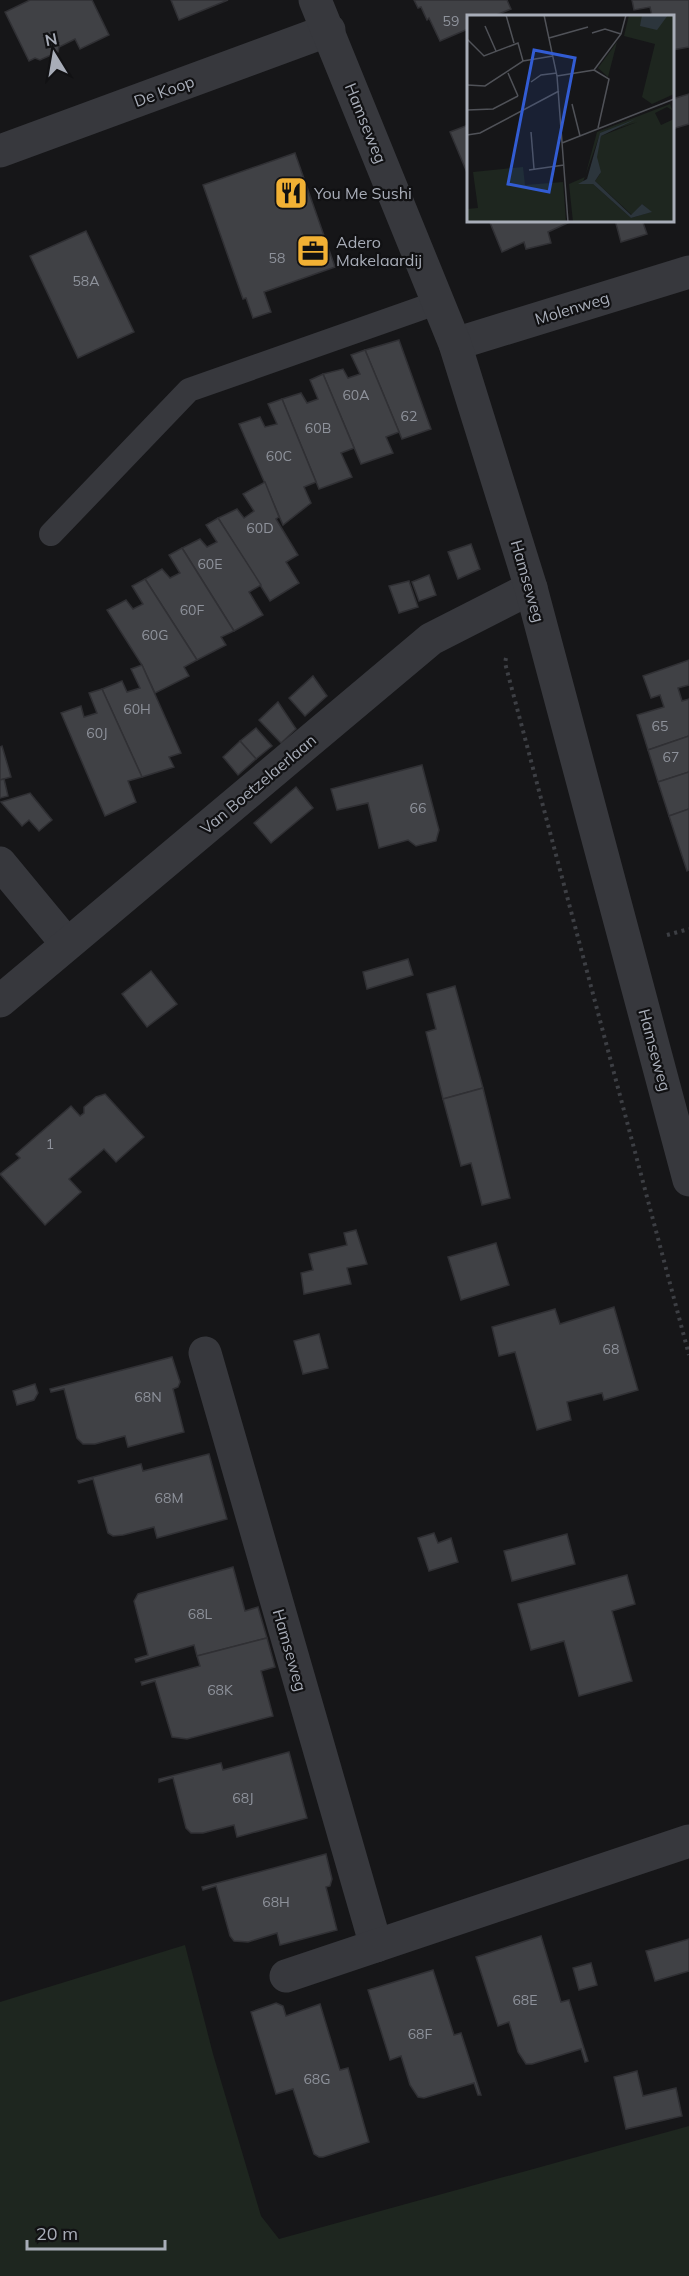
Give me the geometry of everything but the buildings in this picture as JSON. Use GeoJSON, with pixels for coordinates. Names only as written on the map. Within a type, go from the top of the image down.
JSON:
{"type":"FeatureCollection","features":[{"type":"Feature","properties":{"kind":"street","name":"Hamseweg"},"geometry":{"type":"LineString","coordinates":[[315,0],[439,302],[454,344],[531,588],[689,1180]]}},
{"type":"Feature","properties":{"kind":"street","name":"De Koop"},"geometry":{"type":"LineString","coordinates":[[0,151],[329,30]]}},
{"type":"Feature","properties":{"kind":"street","name":"Molenweg"},"geometry":{"type":"LineString","coordinates":[[454,344],[689,272]]}},
{"type":"Feature","properties":{"kind":"street","name":"Van Boetzelaerlaan"},"geometry":{"type":"LineString","coordinates":[[0,1001],[432,639],[531,588]]}},
{"type":"Feature","properties":{"kind":"street"},"geometry":{"type":"LineString","coordinates":[[0,862],[67,944]]}},
{"type":"Feature","properties":{"kind":"street","name":"Hamseweg"},"geometry":{"type":"LineString","coordinates":[[205,1353],[376,1946]]}},
{"type":"Feature","properties":{"kind":"street"},"geometry":{"type":"LineString","coordinates":[[286,1976],[689,1840]]}},
{"type":"Feature","properties":{"kind":"lane"},"geometry":{"type":"LineString","coordinates":[[51,534],[189,390],[439,302]]}},
{"type":"Feature","properties":{"kind":"shaded area"},"geometry":{"type":"Polygon","coordinates":[[[185,1945],[213,2054],[261,2216],[279,2239],[689,2126],[689,2276],[0,2276],[0,2002],[185,1945]]]}},
{"type":"Feature","properties":{"kind":"place","name":"You Me Sushi"},"geometry":{"type":"Point","coordinates":[291,193]}},
{"type":"Feature","properties":{"kind":"place","name":"Adero Makelaardij"},"geometry":{"type":"Point","coordinates":[313,251]}}]}
